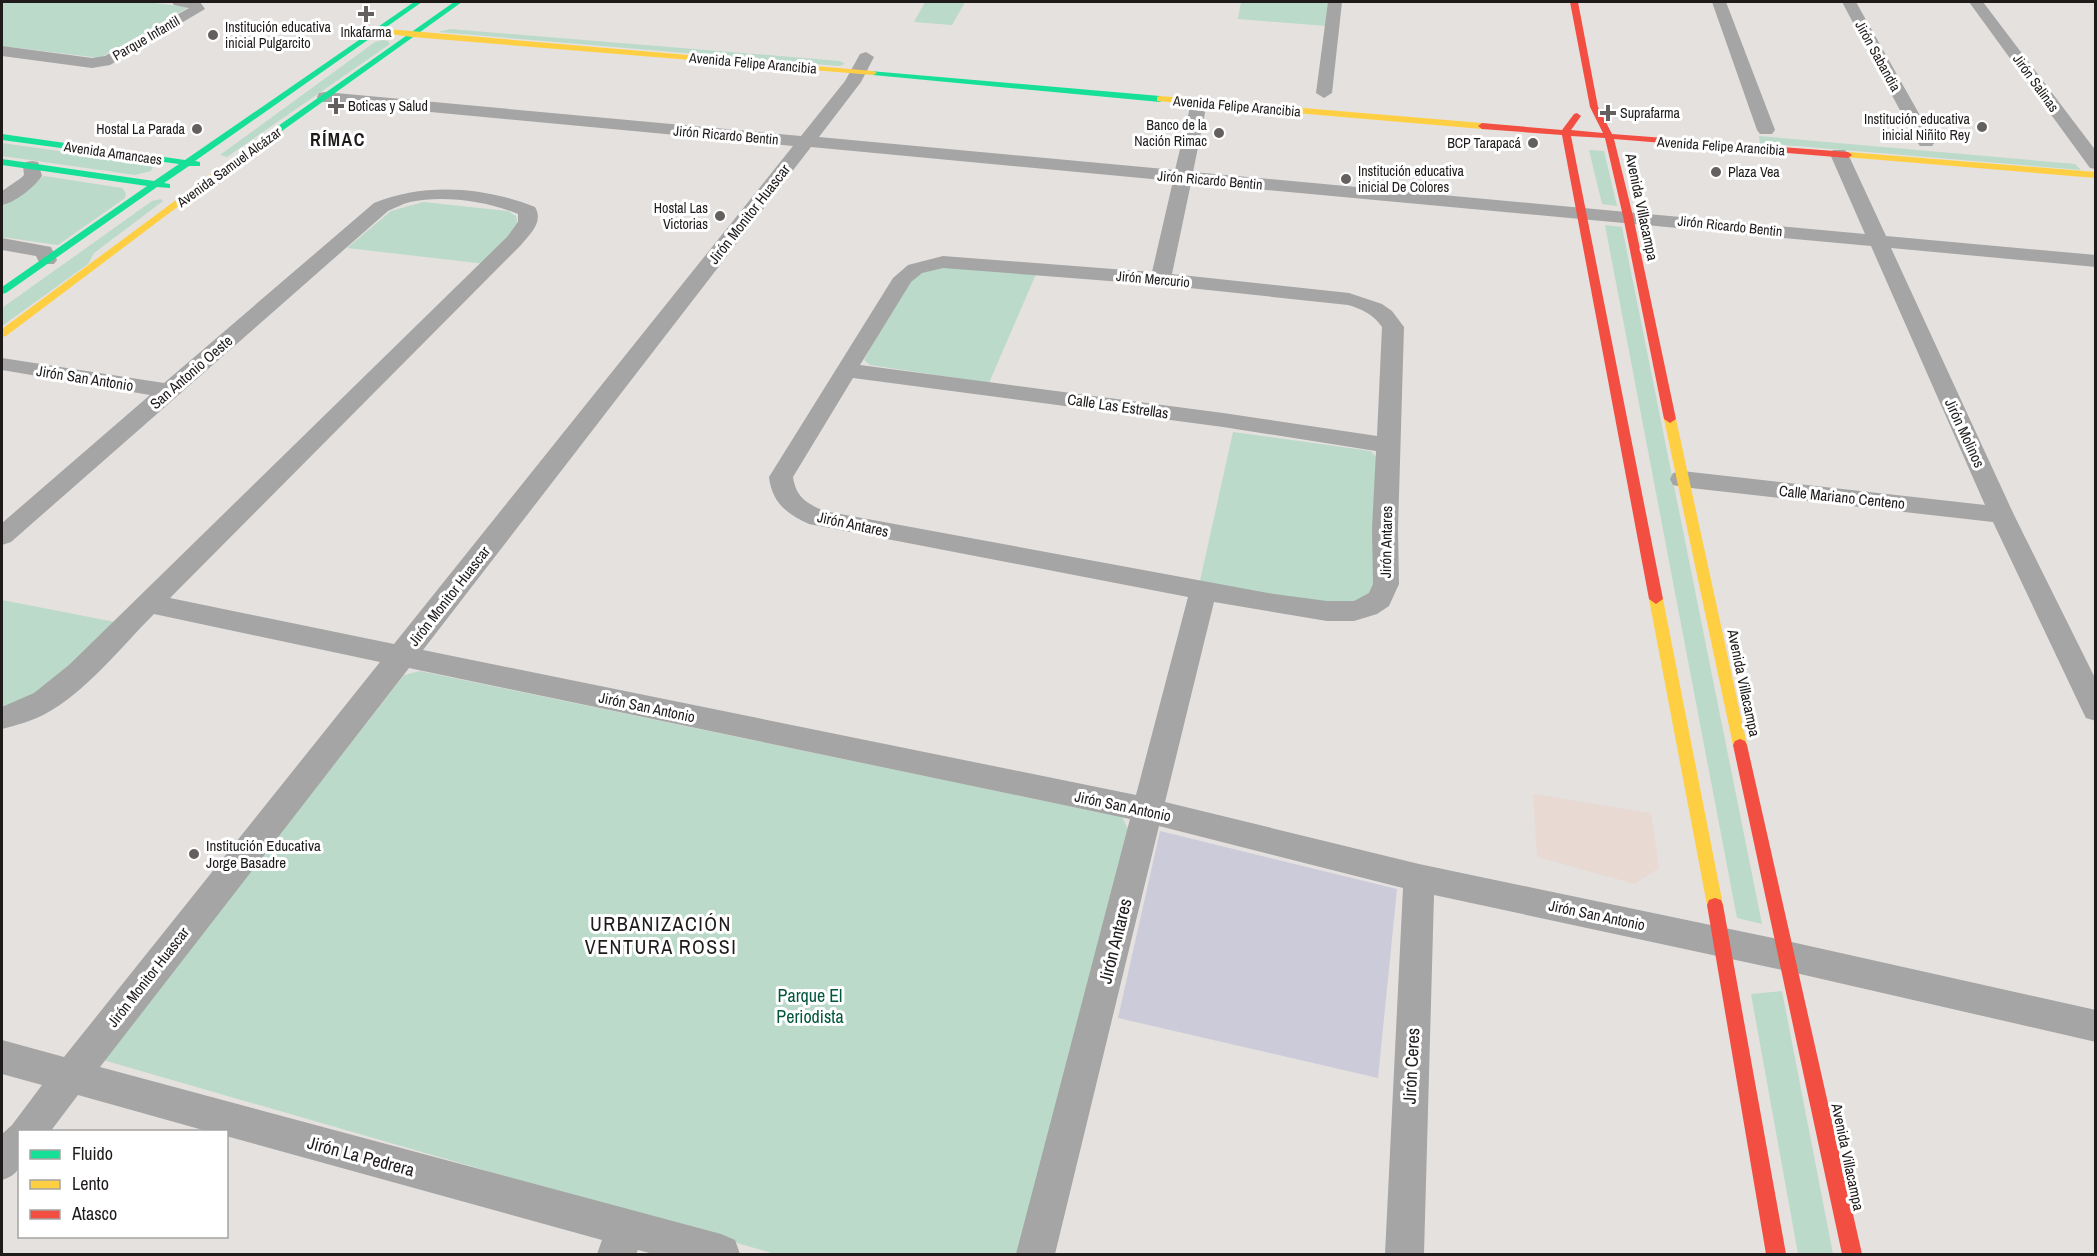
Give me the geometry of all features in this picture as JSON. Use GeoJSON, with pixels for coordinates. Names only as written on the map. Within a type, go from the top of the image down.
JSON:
{"type":"FeatureCollection","features":[{"type":"Feature","properties":{"kind":"main road","name":"Avenida Samuel Alcázar"},"geometry":{"type":"LineString","coordinates":[[2,291],[418,2]]}},
{"type":"Feature","properties":{"kind":"main road","name":"Avenida Samuel Alcázar"},"geometry":{"type":"LineString","coordinates":[[2,334],[225,168],[458,2]]}},
{"type":"Feature","properties":{"kind":"main road","name":"Avenida Villacampa"},"geometry":{"type":"LineString","coordinates":[[1574,2],[1597,113],[1609,137],[1628,216],[1682,479],[1852,1254]]}},
{"type":"Feature","properties":{"kind":"main road"},"geometry":{"type":"LineString","coordinates":[[398,17],[458,22]]}},
{"type":"Feature","properties":{"kind":"main road","name":"Avenida Felipe Arancibia"},"geometry":{"type":"LineString","coordinates":[[379,30],[412,35],[865,60],[1198,103],[2096,175]]}},
{"type":"Feature","properties":{"kind":"main road"},"geometry":{"type":"LineString","coordinates":[[1555,116],[1575,118],[1597,113],[1618,121]]}},
{"type":"Feature","properties":{"kind":"main road"},"geometry":{"type":"LineString","coordinates":[[1575,118],[1566,131],[1722,942],[1776,1254]]}},
{"type":"Feature","properties":{"kind":"main road","name":"Avenida Amancaes"},"geometry":{"type":"LineString","coordinates":[[2,137],[225,168]]}},
{"type":"Feature","properties":{"kind":"main road"},"geometry":{"type":"LineString","coordinates":[[2066,154],[2094,159]]}},
{"type":"Feature","properties":{"kind":"main road","name":"Avenida Amancaes"},"geometry":{"type":"LineString","coordinates":[[2,162],[196,190]]}},
{"type":"Feature","properties":{"kind":"street","name":"Parque Infantil"},"geometry":{"type":"LineString","coordinates":[[2,51],[92,63],[110,60],[197,9],[194,3],[179,2]]}},
{"type":"Feature","properties":{"kind":"street"},"geometry":{"type":"LineString","coordinates":[[1324,93],[1335,2]]}},
{"type":"Feature","properties":{"kind":"street"},"geometry":{"type":"LineString","coordinates":[[1719,2],[1766,130]]}},
{"type":"Feature","properties":{"kind":"street","name":"Jirón Sabandia"},"geometry":{"type":"LineString","coordinates":[[1849,2],[1926,142]]}},
{"type":"Feature","properties":{"kind":"street","name":"Jirón Salinas"},"geometry":{"type":"LineString","coordinates":[[1977,2],[2094,159]]}},
{"type":"Feature","properties":{"kind":"street","name":"Jirón Monitor Huascar"},"geometry":{"type":"LineString","coordinates":[[28,1130],[805,143],[865,60]]}},
{"type":"Feature","properties":{"kind":"street","name":"Jirón Ricardo Bentin"},"geometry":{"type":"LineString","coordinates":[[325,98],[1183,178],[1581,214],[1628,216],[2096,261]]}},
{"type":"Feature","properties":{"kind":"street"},"geometry":{"type":"LineString","coordinates":[[1161,279],[1198,103]]}},
{"type":"Feature","properties":{"kind":"street","name":"Jirón Molinos"},"geometry":{"type":"LineString","coordinates":[[1839,154],[2002,515],[2096,710]]}},
{"type":"Feature","properties":{"kind":"street"},"geometry":{"type":"LineString","coordinates":[[2,199],[28,182],[33,176],[32,166]]}},
{"type":"Feature","properties":{"kind":"street","name":"San Antonio Oeste"},"geometry":{"type":"LineString","coordinates":[[2,536],[381,207],[405,197],[426,194],[514,204],[528,211],[528,224],[506,249],[147,603]]}},
{"type":"Feature","properties":{"kind":"street"},"geometry":{"type":"LineString","coordinates":[[2,244],[44,251],[47,260]]}},
{"type":"Feature","properties":{"kind":"street","name":"Jirón Mercurio"},"geometry":{"type":"LineString","coordinates":[[926,265],[943,262],[979,264],[1161,279],[1349,299],[1378,309]]}},
{"type":"Feature","properties":{"kind":"street","name":"Jirón Antares"},"geometry":{"type":"LineString","coordinates":[[926,265],[903,278],[781,477],[782,492],[796,508],[818,518],[1203,592],[1327,611],[1354,611],[1368,607],[1380,599],[1386,584],[1385,529],[1393,327],[1388,317],[1378,309]]}},
{"type":"Feature","properties":{"kind":"street","name":"Jirón San Antonio"},"geometry":{"type":"LineString","coordinates":[[2,364],[168,392]]}},
{"type":"Feature","properties":{"kind":"street","name":"Calle Las Estrellas"},"geometry":{"type":"LineString","coordinates":[[846,370],[1223,420],[1389,445]]}},
{"type":"Feature","properties":{"kind":"street","name":"Calle Mariano Centeno"},"geometry":{"type":"LineString","coordinates":[[1682,479],[2002,515]]}},
{"type":"Feature","properties":{"kind":"street","name":"Jirón Antares"},"geometry":{"type":"LineString","coordinates":[[1035,1254],[1095,1025],[1146,810],[1203,592]]}},
{"type":"Feature","properties":{"kind":"street"},"geometry":{"type":"LineString","coordinates":[[2,718],[16,715],[50,700],[147,603]]}},
{"type":"Feature","properties":{"kind":"street","name":"Jirón San Antonio"},"geometry":{"type":"LineString","coordinates":[[147,603],[1146,810],[1419,878],[1787,956],[2096,1026]]}},
{"type":"Feature","properties":{"kind":"street","name":"Jirón Ceres"},"geometry":{"type":"LineString","coordinates":[[1404,1254],[1419,878]]}},
{"type":"Feature","properties":{"kind":"street","name":"Jirón La Pedrera"},"geometry":{"type":"LineString","coordinates":[[2,1057],[622,1241],[721,1254]]}},
{"type":"Feature","properties":{"kind":"street"},"geometry":{"type":"LineString","coordinates":[[2,1162],[18,1142]]}},
{"type":"Feature","properties":{"kind":"shaded area"},"geometry":{"type":"Polygon","coordinates":[[[1533,794],[1651,813],[1659,868],[1635,884],[1537,857],[1533,794]]]}},
{"type":"Feature","properties":{"kind":"green space"},"geometry":{"type":"Polygon","coordinates":[[[2,2],[144,2],[189,7],[100,58],[2,46],[2,2]]]}},
{"type":"Feature","properties":{"kind":"green space"},"geometry":{"type":"Polygon","coordinates":[[[925,2],[965,2],[952,25],[914,22],[925,2]]]}},
{"type":"Feature","properties":{"kind":"green space"},"geometry":{"type":"Polygon","coordinates":[[[1241,2],[1328,2],[1326,26],[1238,19],[1241,2]]]}},
{"type":"Feature","properties":{"kind":"green space"},"geometry":{"type":"Polygon","coordinates":[[[450,29],[840,61],[845,64],[839,66],[438,32],[450,29]]]}},
{"type":"Feature","properties":{"kind":"green space"},"geometry":{"type":"Polygon","coordinates":[[[383,40],[390,44],[227,157],[220,155],[375,42],[383,40]]]}},
{"type":"Feature","properties":{"kind":"green space"},"geometry":{"type":"Polygon","coordinates":[[[1759,136],[2075,164],[2081,170],[1760,143],[1759,136]]]}},
{"type":"Feature","properties":{"kind":"green space"},"geometry":{"type":"Polygon","coordinates":[[[2,143],[151,164],[153,167],[151,171],[135,175],[2,156],[2,143]]]}},
{"type":"Feature","properties":{"kind":"green space"},"geometry":{"type":"Polygon","coordinates":[[[1589,150],[1604,151],[1617,206],[1602,204],[1589,150]]]}},
{"type":"Feature","properties":{"kind":"green space"},"geometry":{"type":"Polygon","coordinates":[[[44,176],[122,188],[126,193],[125,198],[58,245],[2,237],[2,204],[44,176]]]}},
{"type":"Feature","properties":{"kind":"green space"},"geometry":{"type":"Polygon","coordinates":[[[161,199],[163,201],[94,253],[88,264],[2,326],[2,308],[152,201],[161,199]]]}},
{"type":"Feature","properties":{"kind":"green space"},"geometry":{"type":"Polygon","coordinates":[[[423,202],[508,211],[516,216],[518,225],[486,264],[347,248],[391,211],[423,202]]]}},
{"type":"Feature","properties":{"kind":"green space"},"geometry":{"type":"Polygon","coordinates":[[[1605,225],[1622,227],[1762,924],[1737,918],[1605,225]]]}},
{"type":"Feature","properties":{"kind":"green space"},"geometry":{"type":"Polygon","coordinates":[[[946,266],[1036,274],[989,383],[870,365],[864,360],[907,281],[919,272],[946,266]]]}},
{"type":"Feature","properties":{"kind":"green space"},"geometry":{"type":"Polygon","coordinates":[[[1233,432],[1371,451],[1377,458],[1377,589],[1351,606],[1326,604],[1200,581],[1233,432]]]}},
{"type":"Feature","properties":{"kind":"green space"},"geometry":{"type":"Polygon","coordinates":[[[2,600],[120,623],[11,714],[2,716],[2,600]]]}},
{"type":"Feature","properties":{"kind":"green space","name":"Parque El Periodista"},"geometry":{"type":"Polygon","coordinates":[[[420,671],[1122,817],[1130,833],[1020,1254],[775,1254],[103,1060],[404,675],[420,671]]]}},
{"type":"Feature","properties":{"kind":"green space"},"geometry":{"type":"Polygon","coordinates":[[[1782,991],[1833,1254],[1798,1254],[1751,994],[1782,991]]]}},
{"type":"Feature","properties":{"kind":"building"},"geometry":{"type":"Polygon","coordinates":[[[1160,831],[1397,889],[1378,1078],[1118,1018],[1160,831]]]}},
{"type":"Feature","properties":{"kind":"traffic: fast"},"geometry":{"type":"LineString","coordinates":[[2,291],[418,2]]}},
{"type":"Feature","properties":{"kind":"traffic: fast"},"geometry":{"type":"LineString","coordinates":[[237,159],[458,2]]}},
{"type":"Feature","properties":{"kind":"traffic: fast"},"geometry":{"type":"LineString","coordinates":[[873,73],[1160,99]]}},
{"type":"Feature","properties":{"kind":"traffic: fast"},"geometry":{"type":"LineString","coordinates":[[2,137],[197,164]]}},
{"type":"Feature","properties":{"kind":"traffic: fast"},"geometry":{"type":"LineString","coordinates":[[2,162],[167,186]]}},
{"type":"Feature","properties":{"kind":"traffic: slow"},"geometry":{"type":"LineString","coordinates":[[379,30],[412,35],[873,73]]}},
{"type":"Feature","properties":{"kind":"traffic: slow"},"geometry":{"type":"LineString","coordinates":[[1160,99],[1482,126]]}},
{"type":"Feature","properties":{"kind":"traffic: slow"},"geometry":{"type":"LineString","coordinates":[[1848,155],[2096,175]]}},
{"type":"Feature","properties":{"kind":"traffic: slow"},"geometry":{"type":"LineString","coordinates":[[2,334],[237,159]]}},
{"type":"Feature","properties":{"kind":"traffic: slow"},"geometry":{"type":"LineString","coordinates":[[1670,419],[1740,745]]}},
{"type":"Feature","properties":{"kind":"traffic: slow"},"geometry":{"type":"LineString","coordinates":[[1656,599],[1715,905]]}},
{"type":"Feature","properties":{"kind":"traffic: jam"},"geometry":{"type":"LineString","coordinates":[[1574,2],[1594,107],[1609,137],[1628,216],[1670,419]]}},
{"type":"Feature","properties":{"kind":"traffic: jam"},"geometry":{"type":"LineString","coordinates":[[1577,116],[1566,131],[1656,599]]}},
{"type":"Feature","properties":{"kind":"traffic: jam"},"geometry":{"type":"LineString","coordinates":[[1482,126],[1848,155]]}},
{"type":"Feature","properties":{"kind":"traffic: jam"},"geometry":{"type":"LineString","coordinates":[[1740,745],[1852,1254]]}},
{"type":"Feature","properties":{"kind":"traffic: jam"},"geometry":{"type":"LineString","coordinates":[[1715,905],[1776,1254]]}},
{"type":"Feature","properties":{"kind":"place","name":"Inkafarma"},"geometry":{"type":"Point","coordinates":[366,14]}},
{"type":"Feature","properties":{"kind":"place","name":"Institución educativa inicial Pulgarcito"},"geometry":{"type":"Point","coordinates":[213,35]}},
{"type":"Feature","properties":{"kind":"place","name":"Boticas y Salud"},"geometry":{"type":"Point","coordinates":[336,106]}},
{"type":"Feature","properties":{"kind":"place","name":"Suprafarma"},"geometry":{"type":"Point","coordinates":[1608,113]}},
{"type":"Feature","properties":{"kind":"place","name":"Institución educativa inicial Niñito Rey"},"geometry":{"type":"Point","coordinates":[1982,127]}},
{"type":"Feature","properties":{"kind":"place","name":"Hostal La Parada"},"geometry":{"type":"Point","coordinates":[197,129]}},
{"type":"Feature","properties":{"kind":"place","name":"Banco de la Nación Rimac"},"geometry":{"type":"Point","coordinates":[1219,133]}},
{"type":"Feature","properties":{"kind":"place","name":"BCP Tarapacá"},"geometry":{"type":"Point","coordinates":[1533,143]}},
{"type":"Feature","properties":{"kind":"place","name":"Plaza Vea"},"geometry":{"type":"Point","coordinates":[1716,172]}},
{"type":"Feature","properties":{"kind":"place","name":"Institución educativa inicial De Colores"},"geometry":{"type":"Point","coordinates":[1346,179]}},
{"type":"Feature","properties":{"kind":"place","name":"Hostal Las Victorias"},"geometry":{"type":"Point","coordinates":[720,216]}},
{"type":"Feature","properties":{"kind":"place","name":"Institución Educativa Jorge Basadre"},"geometry":{"type":"Point","coordinates":[194,854]}},
{"type":"Feature","properties":{"kind":"district","name":"RÍMAC"},"geometry":{"type":"Point","coordinates":[338,139]}},
{"type":"Feature","properties":{"kind":"district","name":"URBANIZACIÓN VENTURA ROSSI"},"geometry":{"type":"Point","coordinates":[661,934]}}]}
